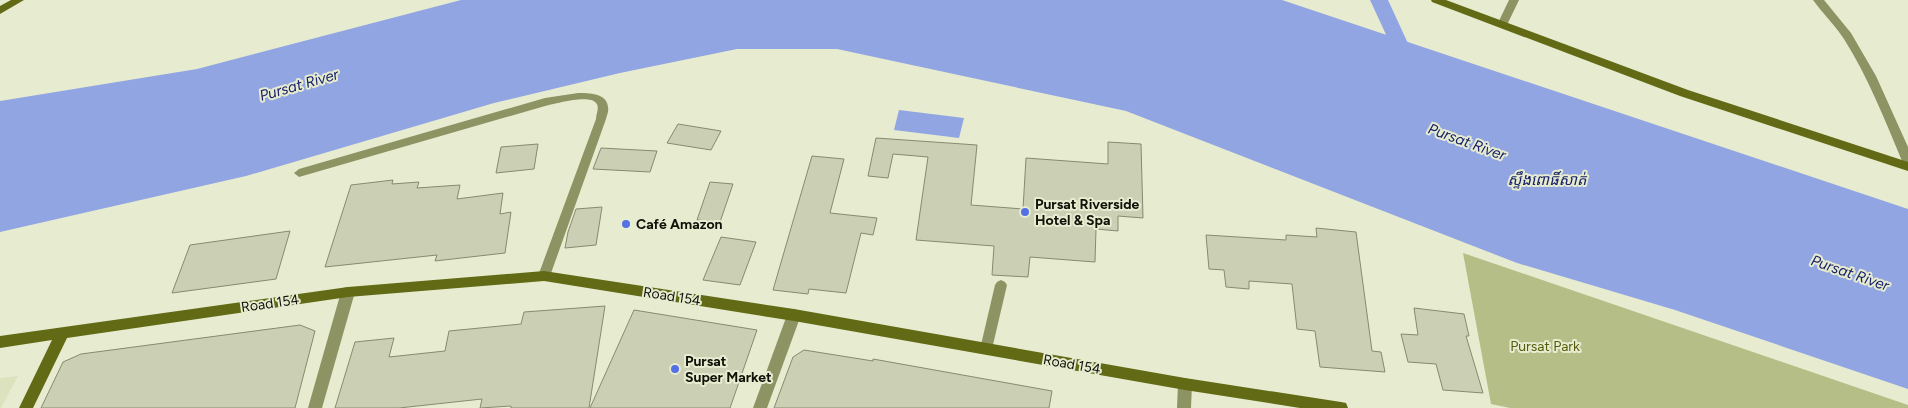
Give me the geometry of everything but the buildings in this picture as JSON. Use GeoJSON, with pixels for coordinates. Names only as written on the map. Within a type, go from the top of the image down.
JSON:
{"type":"FeatureCollection","features":[{"type":"Feature","properties":{"kind":"main road"},"geometry":{"type":"LineString","coordinates":[[0,10],[19,0]]}},
{"type":"Feature","properties":{"kind":"main road"},"geometry":{"type":"LineString","coordinates":[[1436,0],[1684,93],[1908,167]]}},
{"type":"Feature","properties":{"kind":"main road","name":"Road 154"},"geometry":{"type":"LineString","coordinates":[[0,342],[348,292],[544,276],[794,315],[1185,384],[1341,408]]}},
{"type":"Feature","properties":{"kind":"main road"},"geometry":{"type":"LineString","coordinates":[[26,408],[62,334]]}},
{"type":"Feature","properties":{"kind":"street"},"geometry":{"type":"LineString","coordinates":[[1502,25],[1514,0]]}},
{"type":"Feature","properties":{"kind":"street"},"geometry":{"type":"LineString","coordinates":[[1818,0],[1828,10],[1857,50],[1881,98],[1908,161]]}},
{"type":"Feature","properties":{"kind":"street"},"geometry":{"type":"LineString","coordinates":[[315,408],[348,292]]}},
{"type":"Feature","properties":{"kind":"street"},"geometry":{"type":"LineString","coordinates":[[760,408],[794,315]]}},
{"type":"Feature","properties":{"kind":"street"},"geometry":{"type":"LineString","coordinates":[[1184,408],[1185,384]]}},
{"type":"Feature","properties":{"kind":"lane"},"geometry":{"type":"LineString","coordinates":[[299,173],[546,102],[579,96],[600,100],[603,106],[601,119],[544,276]]}},
{"type":"Feature","properties":{"kind":"lane"},"geometry":{"type":"LineString","coordinates":[[986,349],[1001,285]]}},
{"type":"Feature","properties":{"kind":"shaded area"},"geometry":{"type":"Polygon","coordinates":[[[18,376],[1,408],[0,408],[0,378],[18,376]]]}},
{"type":"Feature","properties":{"kind":"green space","name":"Pursat Park"},"geometry":{"type":"Polygon","coordinates":[[[1463,253],[1908,405],[1908,408],[1510,408],[1491,404],[1463,253]]]}},
{"type":"Feature","properties":{"kind":"water","name":"ស្ទឹងពោធិ៍សាត់"},"geometry":{"type":"Polygon","coordinates":[[[461,0],[1282,0],[1908,209],[1908,389],[1675,310],[1517,263],[1126,111],[837,49],[737,49],[620,73],[494,103],[246,176],[0,232],[0,101],[197,69],[461,0]]]}},
{"type":"Feature","properties":{"kind":"water"},"geometry":{"type":"Polygon","coordinates":[[[899,110],[964,118],[959,138],[894,130],[899,110]]]}},
{"type":"Feature","properties":{"kind":"waterway"},"geometry":{"type":"LineString","coordinates":[[1379,0],[1408,63]]}},
{"type":"Feature","properties":{"kind":"place","name":"Pursat Riverside Hotel & Spa"},"geometry":{"type":"Point","coordinates":[1025,212]}},
{"type":"Feature","properties":{"kind":"place","name":"Café Amazon"},"geometry":{"type":"Point","coordinates":[626,224]}},
{"type":"Feature","properties":{"kind":"place","name":"Pursat Super Market"},"geometry":{"type":"Point","coordinates":[675,369]}},
{"type":"Feature","properties":{"kind":"water label","name":"Pursat River"},"geometry":{"type":"Point","coordinates":[299,85]}},
{"type":"Feature","properties":{"kind":"water label","name":"Pursat River"},"geometry":{"type":"Point","coordinates":[1467,142]}},
{"type":"Feature","properties":{"kind":"water label","name":"Pursat River"},"geometry":{"type":"Point","coordinates":[1850,273]}}]}
